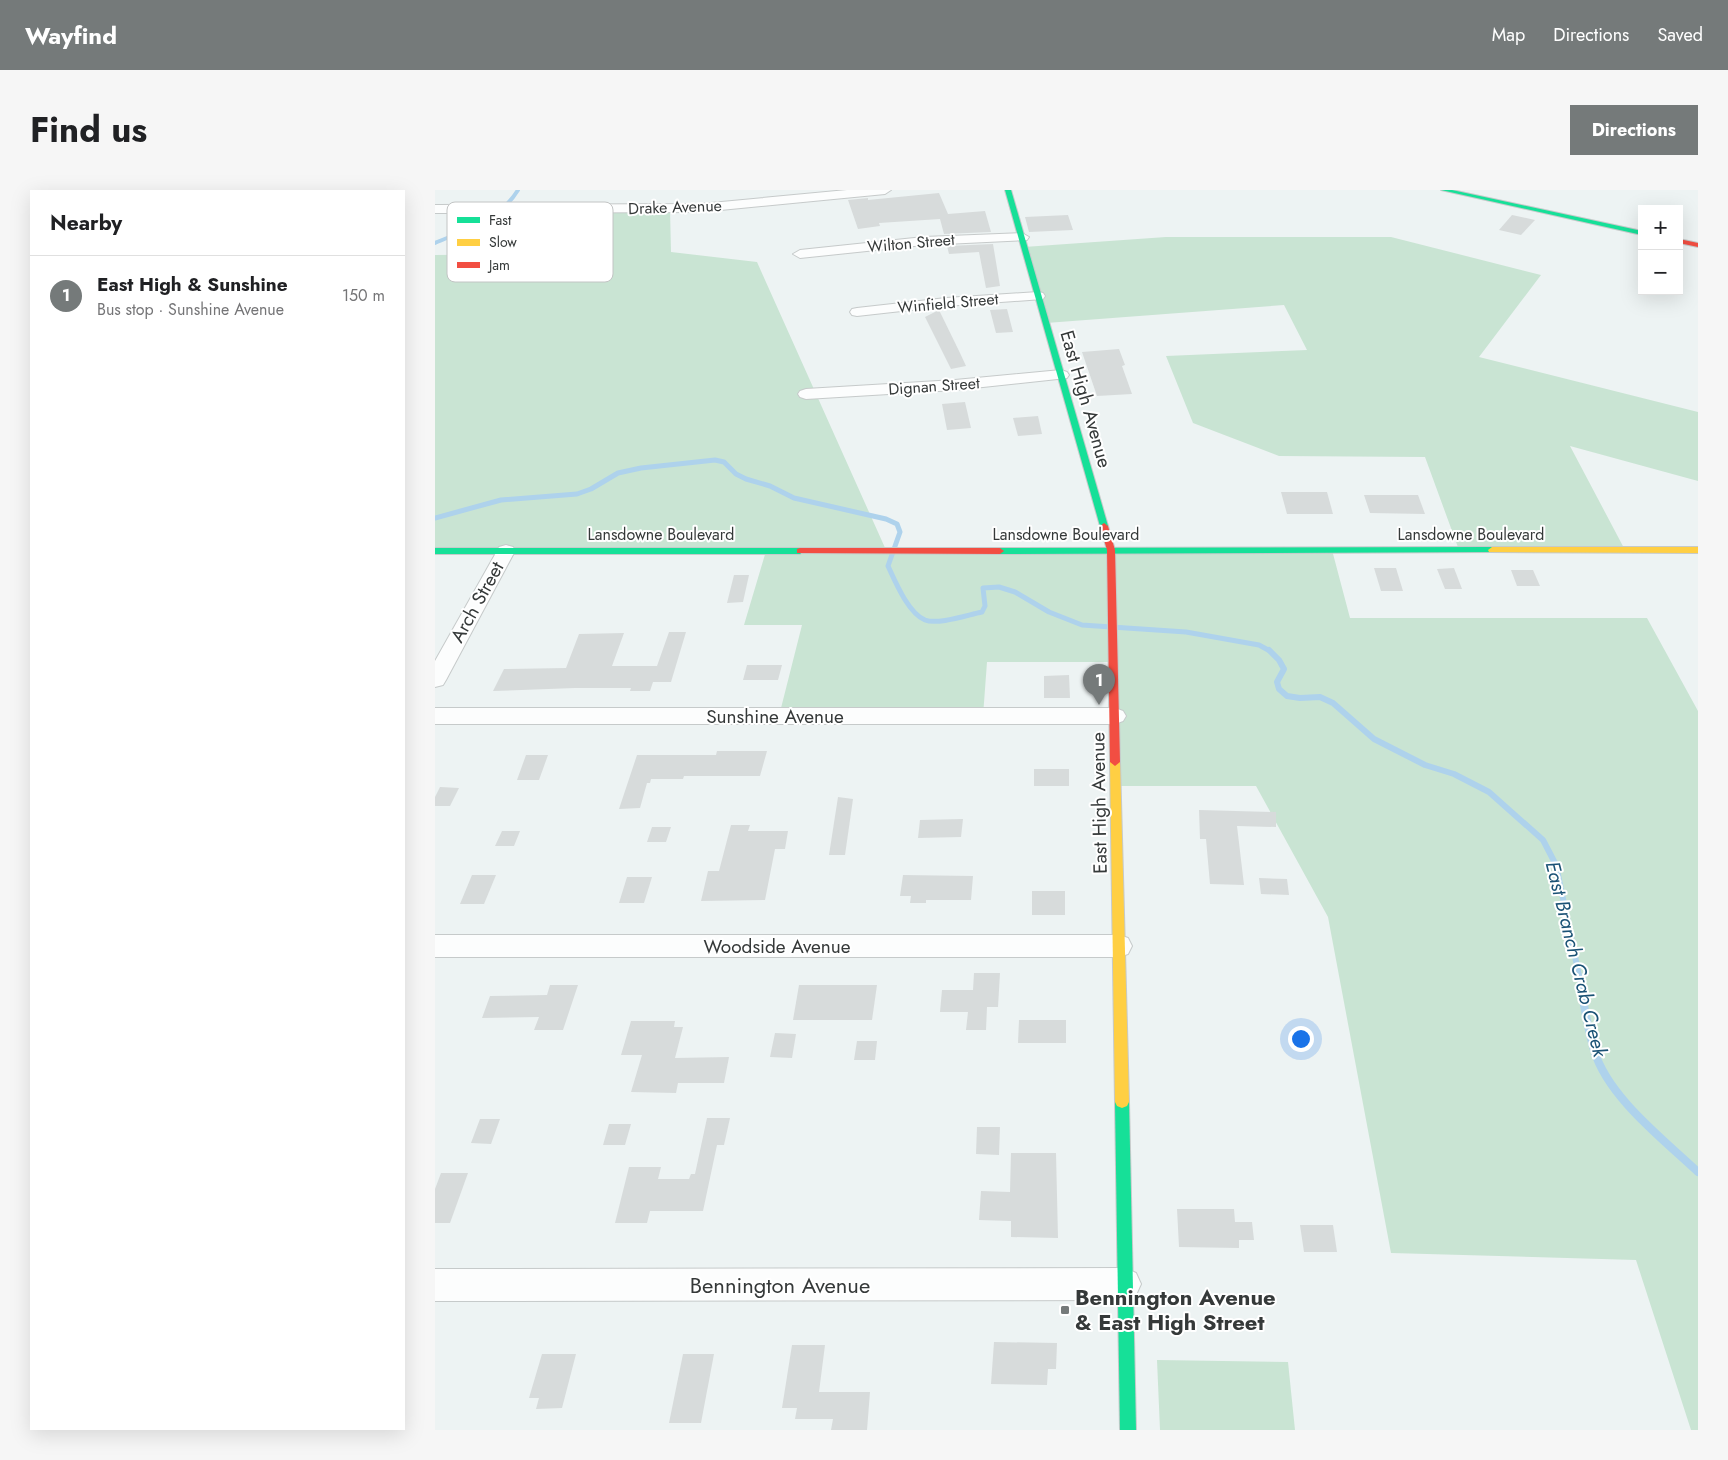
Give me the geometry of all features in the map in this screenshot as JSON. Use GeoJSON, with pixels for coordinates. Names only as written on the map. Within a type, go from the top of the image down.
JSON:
{"type":"FeatureCollection","features":[{"type":"Feature","properties":{"kind":"street","name":"Drake Avenue"},"geometry":{"type":"LineString","coordinates":[[613,208],[700,208],[885,190]]}},
{"type":"Feature","properties":{"kind":"street","name":"East High Avenue"},"geometry":{"type":"LineString","coordinates":[[1008,190],[1111,550],[1128,1430]]}},
{"type":"Feature","properties":{"kind":"street"},"geometry":{"type":"LineString","coordinates":[[1444,190],[1638,231]]}},
{"type":"Feature","properties":{"kind":"street","name":"Wilton Street"},"geometry":{"type":"LineString","coordinates":[[800,254],[933,241],[1021,236]]}},
{"type":"Feature","properties":{"kind":"street"},"geometry":{"type":"LineString","coordinates":[[1683,242],[1698,245]]}},
{"type":"Feature","properties":{"kind":"street","name":"Winfield Street"},"geometry":{"type":"LineString","coordinates":[[857,312],[1038,296]]}},
{"type":"Feature","properties":{"kind":"street","name":"Dignan Street"},"geometry":{"type":"LineString","coordinates":[[806,394],[955,385],[1061,376]]}},
{"type":"Feature","properties":{"kind":"street","name":"Lansdowne Boulevard"},"geometry":{"type":"LineString","coordinates":[[435,551],[1698,550]]}},
{"type":"Feature","properties":{"kind":"street","name":"Arch Street"},"geometry":{"type":"LineString","coordinates":[[435,680],[505,551]]}},
{"type":"Feature","properties":{"kind":"street","name":"Sunshine Avenue"},"geometry":{"type":"LineString","coordinates":[[435,716],[1115,716]]}},
{"type":"Feature","properties":{"kind":"street","name":"Woodside Avenue"},"geometry":{"type":"LineString","coordinates":[[435,946],[1119,946]]}},
{"type":"Feature","properties":{"kind":"street","name":"Bennington Avenue"},"geometry":{"type":"LineString","coordinates":[[435,1285],[1125,1284]]}},
{"type":"Feature","properties":{"kind":"green space"},"geometry":{"type":"Polygon","coordinates":[[[613,209],[670,209],[671,252],[757,262],[886,550],[1332,550],[1350,618],[1647,618],[1698,711],[1698,1430],[1691,1430],[1636,1260],[1391,1253],[1328,917],[1256,786],[1116,786],[1114,662],[987,662],[983,716],[779,716],[802,625],[744,625],[766,551],[435,551],[435,255],[447,255],[447,282],[613,282],[613,209]]]}},
{"type":"Feature","properties":{"kind":"green space"},"geometry":{"type":"Polygon","coordinates":[[[1166,237],[1391,237],[1541,275],[1479,357],[1698,412],[1698,481],[1570,446],[1625,550],[1459,550],[1425,457],[1279,456],[1193,423],[1166,356],[1307,350],[1284,305],[1046,323],[1024,247],[1166,237]]]}},
{"type":"Feature","properties":{"kind":"green space"},"geometry":{"type":"Polygon","coordinates":[[[1157,1360],[1288,1362],[1295,1430],[1160,1430],[1157,1360]]]}},
{"type":"Feature","properties":{"kind":"building"},"geometry":{"type":"Polygon","coordinates":[[[939,193],[948,214],[985,211],[991,232],[944,234],[940,219],[879,223],[880,226],[858,229],[848,200],[868,198],[868,200],[939,193]]]}},
{"type":"Feature","properties":{"kind":"building"},"geometry":{"type":"Polygon","coordinates":[[[1068,215],[1073,230],[1029,232],[1025,217],[1068,215]]]}},
{"type":"Feature","properties":{"kind":"building"},"geometry":{"type":"Polygon","coordinates":[[[1512,215],[1535,220],[1521,235],[1499,230],[1512,215]]]}},
{"type":"Feature","properties":{"kind":"building"},"geometry":{"type":"Polygon","coordinates":[[[993,244],[1000,286],[986,288],[979,252],[949,254],[947,246],[993,244]]]}},
{"type":"Feature","properties":{"kind":"building"},"geometry":{"type":"Polygon","coordinates":[[[1007,309],[1013,332],[996,333],[990,310],[1007,309]]]}},
{"type":"Feature","properties":{"kind":"building"},"geometry":{"type":"Polygon","coordinates":[[[939,310],[966,366],[951,369],[925,317],[939,310]]]}},
{"type":"Feature","properties":{"kind":"building"},"geometry":{"type":"Polygon","coordinates":[[[1119,349],[1125,365],[1122,366],[1132,394],[1097,396],[1082,352],[1119,349]]]}},
{"type":"Feature","properties":{"kind":"building"},"geometry":{"type":"Polygon","coordinates":[[[965,402],[971,428],[947,430],[942,404],[965,402]]]}},
{"type":"Feature","properties":{"kind":"building"},"geometry":{"type":"Polygon","coordinates":[[[1038,416],[1042,434],[1018,436],[1013,418],[1038,416]]]}},
{"type":"Feature","properties":{"kind":"building"},"geometry":{"type":"Polygon","coordinates":[[[1281,492],[1327,492],[1333,514],[1287,514],[1281,492]]]}},
{"type":"Feature","properties":{"kind":"building"},"geometry":{"type":"Polygon","coordinates":[[[1364,495],[1418,495],[1425,514],[1370,513],[1364,495]]]}},
{"type":"Feature","properties":{"kind":"building"},"geometry":{"type":"Polygon","coordinates":[[[1374,568],[1396,568],[1403,591],[1381,591],[1374,568]]]}},
{"type":"Feature","properties":{"kind":"building"},"geometry":{"type":"Polygon","coordinates":[[[1454,568],[1462,589],[1445,589],[1437,569],[1454,568]]]}},
{"type":"Feature","properties":{"kind":"building"},"geometry":{"type":"Polygon","coordinates":[[[1511,570],[1533,570],[1540,586],[1517,586],[1511,570]]]}},
{"type":"Feature","properties":{"kind":"building"},"geometry":{"type":"Polygon","coordinates":[[[734,575],[749,575],[743,602],[727,603],[734,575]]]}},
{"type":"Feature","properties":{"kind":"building"},"geometry":{"type":"Polygon","coordinates":[[[669,632],[686,632],[671,682],[653,682],[650,691],[630,691],[631,688],[575,688],[493,691],[504,669],[566,668],[579,634],[624,633],[612,666],[657,666],[669,632]]]}},
{"type":"Feature","properties":{"kind":"building"},"geometry":{"type":"Polygon","coordinates":[[[747,665],[782,665],[778,680],[743,680],[747,665]]]}},
{"type":"Feature","properties":{"kind":"building"},"geometry":{"type":"Polygon","coordinates":[[[1069,675],[1070,698],[1044,698],[1044,676],[1069,675]]]}},
{"type":"Feature","properties":{"kind":"building"},"geometry":{"type":"Polygon","coordinates":[[[717,751],[767,751],[760,776],[684,776],[683,779],[651,779],[650,783],[647,783],[640,808],[619,809],[637,755],[716,755],[717,751]]]}},
{"type":"Feature","properties":{"kind":"building"},"geometry":{"type":"Polygon","coordinates":[[[526,755],[548,755],[539,780],[517,780],[526,755]]]}},
{"type":"Feature","properties":{"kind":"building"},"geometry":{"type":"Polygon","coordinates":[[[1034,769],[1069,769],[1069,786],[1034,786],[1034,769]]]}},
{"type":"Feature","properties":{"kind":"building"},"geometry":{"type":"Polygon","coordinates":[[[440,787],[459,788],[450,806],[435,806],[435,797],[440,787]]]}},
{"type":"Feature","properties":{"kind":"building"},"geometry":{"type":"Polygon","coordinates":[[[838,797],[853,799],[845,855],[829,855],[838,797]]]}},
{"type":"Feature","properties":{"kind":"building"},"geometry":{"type":"Polygon","coordinates":[[[1199,810],[1276,812],[1276,827],[1237,826],[1244,885],[1210,884],[1206,839],[1200,839],[1199,810]]]}},
{"type":"Feature","properties":{"kind":"building"},"geometry":{"type":"Polygon","coordinates":[[[963,819],[961,837],[918,838],[920,820],[963,819]]]}},
{"type":"Feature","properties":{"kind":"building"},"geometry":{"type":"Polygon","coordinates":[[[731,825],[750,825],[748,831],[788,831],[785,849],[775,849],[765,900],[701,901],[708,871],[719,871],[731,825]]]}},
{"type":"Feature","properties":{"kind":"building"},"geometry":{"type":"Polygon","coordinates":[[[652,827],[671,827],[666,842],[647,842],[652,827]]]}},
{"type":"Feature","properties":{"kind":"building"},"geometry":{"type":"Polygon","coordinates":[[[502,831],[520,831],[514,846],[495,846],[502,831]]]}},
{"type":"Feature","properties":{"kind":"building"},"geometry":{"type":"Polygon","coordinates":[[[472,875],[496,875],[484,904],[460,904],[472,875]]]}},
{"type":"Feature","properties":{"kind":"building"},"geometry":{"type":"Polygon","coordinates":[[[903,875],[973,876],[971,900],[926,900],[926,903],[910,903],[911,896],[900,896],[903,875]]]}},
{"type":"Feature","properties":{"kind":"building"},"geometry":{"type":"Polygon","coordinates":[[[627,877],[652,877],[644,903],[619,903],[627,877]]]}},
{"type":"Feature","properties":{"kind":"building"},"geometry":{"type":"Polygon","coordinates":[[[1259,878],[1287,879],[1289,895],[1261,894],[1259,878]]]}},
{"type":"Feature","properties":{"kind":"building"},"geometry":{"type":"Polygon","coordinates":[[[1032,891],[1065,891],[1065,915],[1032,915],[1032,891]]]}},
{"type":"Feature","properties":{"kind":"building"},"geometry":{"type":"Polygon","coordinates":[[[974,973],[1000,973],[998,1007],[987,1007],[986,1030],[966,1030],[968,1012],[940,1012],[942,990],[973,990],[974,973]]]}},
{"type":"Feature","properties":{"kind":"building"},"geometry":{"type":"Polygon","coordinates":[[[550,985],[578,985],[563,1030],[534,1030],[539,1017],[482,1018],[490,996],[547,995],[550,985]]]}},
{"type":"Feature","properties":{"kind":"building"},"geometry":{"type":"Polygon","coordinates":[[[799,985],[877,985],[872,1020],[793,1020],[799,985]]]}},
{"type":"Feature","properties":{"kind":"building"},"geometry":{"type":"Polygon","coordinates":[[[1019,1020],[1066,1020],[1066,1043],[1018,1043],[1019,1020]]]}},
{"type":"Feature","properties":{"kind":"building"},"geometry":{"type":"Polygon","coordinates":[[[631,1021],[675,1021],[674,1027],[683,1027],[675,1058],[729,1057],[724,1083],[678,1083],[676,1093],[631,1092],[642,1055],[621,1055],[631,1021]]]}},
{"type":"Feature","properties":{"kind":"building"},"geometry":{"type":"Polygon","coordinates":[[[775,1033],[796,1034],[792,1058],[770,1057],[775,1033]]]}},
{"type":"Feature","properties":{"kind":"building"},"geometry":{"type":"Polygon","coordinates":[[[857,1041],[877,1041],[875,1060],[854,1060],[857,1041]]]}},
{"type":"Feature","properties":{"kind":"building"},"geometry":{"type":"Polygon","coordinates":[[[707,1118],[730,1118],[724,1145],[717,1145],[703,1211],[650,1211],[647,1223],[615,1223],[629,1167],[661,1167],[658,1179],[689,1179],[691,1174],[695,1174],[707,1118]]]}},
{"type":"Feature","properties":{"kind":"building"},"geometry":{"type":"Polygon","coordinates":[[[480,1119],[500,1119],[491,1144],[471,1143],[480,1119]]]}},
{"type":"Feature","properties":{"kind":"building"},"geometry":{"type":"Polygon","coordinates":[[[609,1124],[631,1124],[625,1145],[603,1145],[609,1124]]]}},
{"type":"Feature","properties":{"kind":"building"},"geometry":{"type":"Polygon","coordinates":[[[977,1127],[1000,1127],[999,1155],[976,1154],[977,1127]]]}},
{"type":"Feature","properties":{"kind":"building"},"geometry":{"type":"Polygon","coordinates":[[[1011,1153],[1056,1153],[1058,1238],[1011,1237],[1011,1221],[979,1220],[981,1191],[1010,1192],[1011,1153]]]}},
{"type":"Feature","properties":{"kind":"building"},"geometry":{"type":"Polygon","coordinates":[[[441,1173],[468,1173],[450,1223],[435,1223],[435,1189],[441,1173]]]}},
{"type":"Feature","properties":{"kind":"building"},"geometry":{"type":"Polygon","coordinates":[[[1177,1209],[1234,1209],[1235,1222],[1252,1222],[1254,1240],[1239,1240],[1239,1248],[1179,1247],[1177,1209]]]}},
{"type":"Feature","properties":{"kind":"building"},"geometry":{"type":"Polygon","coordinates":[[[1300,1225],[1333,1225],[1337,1252],[1304,1252],[1300,1225]]]}},
{"type":"Feature","properties":{"kind":"building"},"geometry":{"type":"Polygon","coordinates":[[[994,1342],[1057,1343],[1056,1369],[1048,1369],[1047,1385],[991,1384],[994,1342]]]}},
{"type":"Feature","properties":{"kind":"building"},"geometry":{"type":"Polygon","coordinates":[[[792,1345],[825,1345],[819,1392],[870,1392],[867,1430],[831,1430],[833,1419],[795,1419],[797,1408],[782,1408],[792,1345]]]}},
{"type":"Feature","properties":{"kind":"building"},"geometry":{"type":"Polygon","coordinates":[[[542,1354],[576,1354],[562,1408],[536,1409],[539,1398],[529,1398],[542,1354]]]}},
{"type":"Feature","properties":{"kind":"building"},"geometry":{"type":"Polygon","coordinates":[[[683,1354],[714,1354],[701,1423],[669,1423],[683,1354]]]}},
{"type":"Feature","properties":{"kind":"waterway","name":"East Branch Crab Creek"},"geometry":{"type":"LineString","coordinates":[[508,202],[518,190]]}},
{"type":"Feature","properties":{"kind":"waterway","name":"East Branch Crab Creek"},"geometry":{"type":"LineString","coordinates":[[435,243],[447,238]]}},
{"type":"Feature","properties":{"kind":"waterway","name":"East Branch Crab Creek"},"geometry":{"type":"LineString","coordinates":[[435,518],[501,500],[577,494],[591,489],[618,473],[641,468],[715,460],[724,462],[736,474],[746,479],[770,486],[794,498],[886,519],[897,524],[900,532],[888,566],[908,604],[913,611],[925,620],[945,620],[982,612],[985,606],[983,588],[999,587],[1015,592],[1049,612],[1082,625],[1186,632],[1259,645],[1270,651]]}},
{"type":"Feature","properties":{"kind":"waterway","name":"East Branch Crab Creek"},"geometry":{"type":"LineString","coordinates":[[1270,651],[1279,660],[1284,669],[1277,682],[1279,689],[1287,696],[1300,698],[1320,697],[1333,703],[1374,739],[1425,765],[1454,774],[1489,792],[1543,840],[1556,865],[1582,990]]}},
{"type":"Feature","properties":{"kind":"waterway","name":"East Branch Crab Creek"},"geometry":{"type":"LineString","coordinates":[[1581,989],[1594,1050],[1611,1084],[1638,1116],[1698,1172]]}},
{"type":"Feature","properties":{"kind":"traffic: fast"},"geometry":{"type":"LineString","coordinates":[[1008,190],[1104,526]]}},
{"type":"Feature","properties":{"kind":"traffic: fast"},"geometry":{"type":"LineString","coordinates":[[1444,190],[1638,232]]}},
{"type":"Feature","properties":{"kind":"traffic: fast"},"geometry":{"type":"LineString","coordinates":[[1000,551],[1492,550]]}},
{"type":"Feature","properties":{"kind":"traffic: fast"},"geometry":{"type":"LineString","coordinates":[[435,551],[800,551]]}},
{"type":"Feature","properties":{"kind":"traffic: fast"},"geometry":{"type":"LineString","coordinates":[[1122,1102],[1128,1430]]}},
{"type":"Feature","properties":{"kind":"traffic: slow"},"geometry":{"type":"LineString","coordinates":[[1492,550],[1698,550]]}},
{"type":"Feature","properties":{"kind":"traffic: slow"},"geometry":{"type":"LineString","coordinates":[[1115,762],[1122,1102]]}},
{"type":"Feature","properties":{"kind":"traffic: jam"},"geometry":{"type":"LineString","coordinates":[[1683,242],[1698,245]]}},
{"type":"Feature","properties":{"kind":"traffic: jam"},"geometry":{"type":"LineString","coordinates":[[1104,526],[1111,550],[1115,762]]}},
{"type":"Feature","properties":{"kind":"traffic: jam"},"geometry":{"type":"LineString","coordinates":[[800,551],[1000,551]]}},
{"type":"Feature","properties":{"kind":"place","name":"East High & Sunshine"},"geometry":{"type":"Point","coordinates":[1099,705]}},
{"type":"Feature","properties":{"kind":"place","name":"Bennington Avenue & East High Street"},"geometry":{"type":"Point","coordinates":[1065,1310]}}]}
